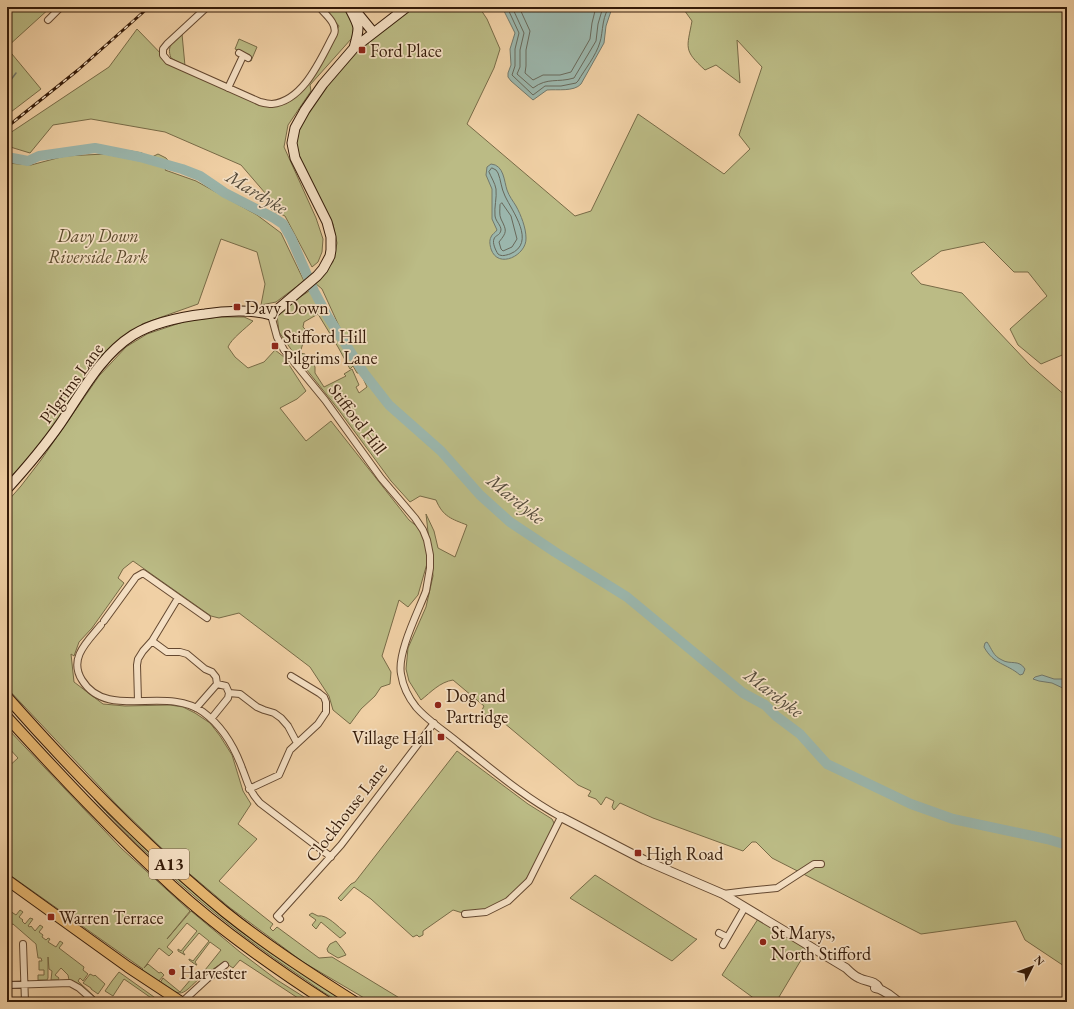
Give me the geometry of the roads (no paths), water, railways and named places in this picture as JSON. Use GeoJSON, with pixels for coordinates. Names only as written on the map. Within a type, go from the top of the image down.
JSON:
{"type":"FeatureCollection","features":[{"type":"Feature","properties":{"kind":"main road"},"geometry":{"type":"LineString","coordinates":[[350,7],[373,32]]}},
{"type":"Feature","properties":{"kind":"main road"},"geometry":{"type":"LineString","coordinates":[[350,7],[359,29],[354,48]]}},
{"type":"Feature","properties":{"kind":"main road"},"geometry":{"type":"LineString","coordinates":[[271,316],[303,290],[317,276],[323,269],[330,256],[331,250],[331,237],[327,222],[295,158],[292,143],[295,128],[305,110],[323,84],[354,48],[407,7]]}},
{"type":"Feature","properties":{"kind":"main road","name":"Pilgrims Lane"},"geometry":{"type":"LineString","coordinates":[[7,490],[42,449],[97,368],[116,348],[132,336],[152,326],[181,317],[214,312],[250,311],[264,313],[271,316]]}},
{"type":"Feature","properties":{"kind":"main road","name":"A13"},"geometry":{"type":"LineString","coordinates":[[7,697],[51,746],[128,826],[182,876],[226,913],[273,948],[355,1002]]}},
{"type":"Feature","properties":{"kind":"main road","name":"A13"},"geometry":{"type":"LineString","coordinates":[[7,717],[101,818],[172,887],[217,925],[264,960],[327,1002]]}},
{"type":"Feature","properties":{"kind":"main road"},"geometry":{"type":"LineString","coordinates":[[7,880],[128,967],[182,1002]]}},
{"type":"Feature","properties":{"kind":"main road"},"geometry":{"type":"LineString","coordinates":[[128,967],[172,1002]]}},
{"type":"Feature","properties":{"kind":"street"},"geometry":{"type":"LineString","coordinates":[[48,20],[61,7]]}},
{"type":"Feature","properties":{"kind":"street"},"geometry":{"type":"LineString","coordinates":[[207,7],[167,44],[163,49],[163,55],[168,61],[228,88],[260,102],[272,104],[283,101],[297,92],[310,78],[335,30],[334,24],[319,7]]}},
{"type":"Feature","properties":{"kind":"street"},"geometry":{"type":"LineString","coordinates":[[228,88],[243,56]]}},
{"type":"Feature","properties":{"kind":"street","name":"Stifford Hill"},"geometry":{"type":"LineString","coordinates":[[271,316],[277,338],[284,350],[333,412],[387,485],[415,518],[426,535],[430,555],[428,581],[426,591],[402,656],[400,673],[406,693],[417,708],[434,723]]}},
{"type":"Feature","properties":{"kind":"street"},"geometry":{"type":"LineString","coordinates":[[207,618],[143,573],[136,577],[78,654],[78,675],[90,690],[111,700],[123,702],[173,701],[196,708],[211,719],[225,735],[236,752],[249,789],[260,803],[331,857]]}},
{"type":"Feature","properties":{"kind":"street"},"geometry":{"type":"LineString","coordinates":[[138,701],[136,665],[143,651],[152,641],[178,598]]}},
{"type":"Feature","properties":{"kind":"street"},"geometry":{"type":"LineString","coordinates":[[152,641],[167,652],[180,652],[187,654],[205,669],[212,672],[216,678],[217,684]]}},
{"type":"Feature","properties":{"kind":"street"},"geometry":{"type":"LineString","coordinates":[[249,789],[279,775],[290,750],[318,724],[323,718],[327,708],[324,697],[291,676]]}},
{"type":"Feature","properties":{"kind":"street"},"geometry":{"type":"LineString","coordinates":[[211,719],[228,698],[229,693],[226,686],[217,684]]}},
{"type":"Feature","properties":{"kind":"street"},"geometry":{"type":"LineString","coordinates":[[196,708],[217,684]]}},
{"type":"Feature","properties":{"kind":"street"},"geometry":{"type":"LineString","coordinates":[[229,693],[240,694],[257,707],[274,713],[281,718],[288,726],[297,743]]}},
{"type":"Feature","properties":{"kind":"street"},"geometry":{"type":"LineString","coordinates":[[434,723],[528,797],[561,817],[644,860],[723,894],[843,967],[850,977],[856,981],[870,985],[877,989],[879,988],[896,1001]]}},
{"type":"Feature","properties":{"kind":"street","name":"Clockhouse Lane"},"geometry":{"type":"LineString","coordinates":[[277,919],[331,857],[434,723]]}},
{"type":"Feature","properties":{"kind":"street"},"geometry":{"type":"LineString","coordinates":[[465,914],[486,912],[508,901],[529,881],[561,817]]}},
{"type":"Feature","properties":{"kind":"street"},"geometry":{"type":"LineString","coordinates":[[723,894],[777,888],[814,864],[821,864]]}},
{"type":"Feature","properties":{"kind":"street"},"geometry":{"type":"LineString","coordinates":[[723,945],[745,907]]}},
{"type":"Feature","properties":{"kind":"street"},"geometry":{"type":"LineString","coordinates":[[719,933],[727,937]]}},
{"type":"Feature","properties":{"kind":"street"},"geometry":{"type":"LineString","coordinates":[[23,944],[25,1002]]}},
{"type":"Feature","properties":{"kind":"street"},"geometry":{"type":"LineString","coordinates":[[182,1002],[225,965]]}},
{"type":"Feature","properties":{"kind":"street"},"geometry":{"type":"LineString","coordinates":[[7,985],[70,983],[79,988],[95,1002]]}},
{"type":"Feature","properties":{"kind":"water"},"geometry":{"type":"Polygon","coordinates":[[[502,7],[617,8],[611,11],[606,26],[604,43],[581,84],[578,87],[565,90],[547,90],[533,100],[508,77],[511,65],[510,49],[515,33],[502,7]]]}},
{"type":"Feature","properties":{"kind":"water"},"geometry":{"type":"Polygon","coordinates":[[[491,164],[499,167],[501,170],[508,192],[521,217],[526,234],[525,244],[522,250],[512,258],[500,259],[491,249],[491,236],[497,230],[492,219],[492,189],[486,175],[487,167],[491,164]]]}},
{"type":"Feature","properties":{"kind":"water"},"geometry":{"type":"Polygon","coordinates":[[[987,642],[999,658],[1023,666],[1025,669],[1023,674],[1020,675],[996,661],[984,647],[985,643],[987,642]]]}},
{"type":"Feature","properties":{"kind":"water"},"geometry":{"type":"Polygon","coordinates":[[[1042,675],[1054,679],[1067,679],[1067,690],[1052,683],[1033,679],[1042,675]]]}},
{"type":"Feature","properties":{"kind":"waterway"},"geometry":{"type":"LineString","coordinates":[[7,85],[16,73]]}},
{"type":"Feature","properties":{"kind":"waterway","name":"Mardyke"},"geometry":{"type":"LineString","coordinates":[[7,157],[28,161],[39,156],[95,148],[140,157],[182,169],[200,176],[225,193],[274,218],[283,224],[291,238],[314,291],[328,317],[364,373],[389,405],[441,451],[480,495],[510,522],[627,597],[743,693],[765,705],[776,716],[800,734],[827,764],[911,804],[953,819],[1047,839],[1067,845]]}},
{"type":"Feature","properties":{"kind":"railway"},"geometry":{"type":"LineString","coordinates":[[7,127],[78,70],[149,7]]}},
{"type":"Feature","properties":{"kind":"place","name":"Ford Place"},"geometry":{"type":"Point","coordinates":[362,50]}},
{"type":"Feature","properties":{"kind":"place","name":"Davy Down"},"geometry":{"type":"Point","coordinates":[237,307]}},
{"type":"Feature","properties":{"kind":"place","name":"Stifford Hill Pilgrims Lane"},"geometry":{"type":"Point","coordinates":[275,346]}},
{"type":"Feature","properties":{"kind":"place","name":"Dog and Partridge"},"geometry":{"type":"Point","coordinates":[438,705]}},
{"type":"Feature","properties":{"kind":"place","name":"Village Hall"},"geometry":{"type":"Point","coordinates":[441,737]}},
{"type":"Feature","properties":{"kind":"place","name":"High Road"},"geometry":{"type":"Point","coordinates":[638,853]}},
{"type":"Feature","properties":{"kind":"place","name":"Warren Terrace"},"geometry":{"type":"Point","coordinates":[51,917]}},
{"type":"Feature","properties":{"kind":"place","name":"St Marys, North Stifford"},"geometry":{"type":"Point","coordinates":[763,942]}},
{"type":"Feature","properties":{"kind":"place","name":"Harvester"},"geometry":{"type":"Point","coordinates":[172,972]}},
{"type":"Feature","properties":{"kind":"park label","name":"Davy Down Riverside Park"},"geometry":{"type":"Point","coordinates":[98,245]}}]}
